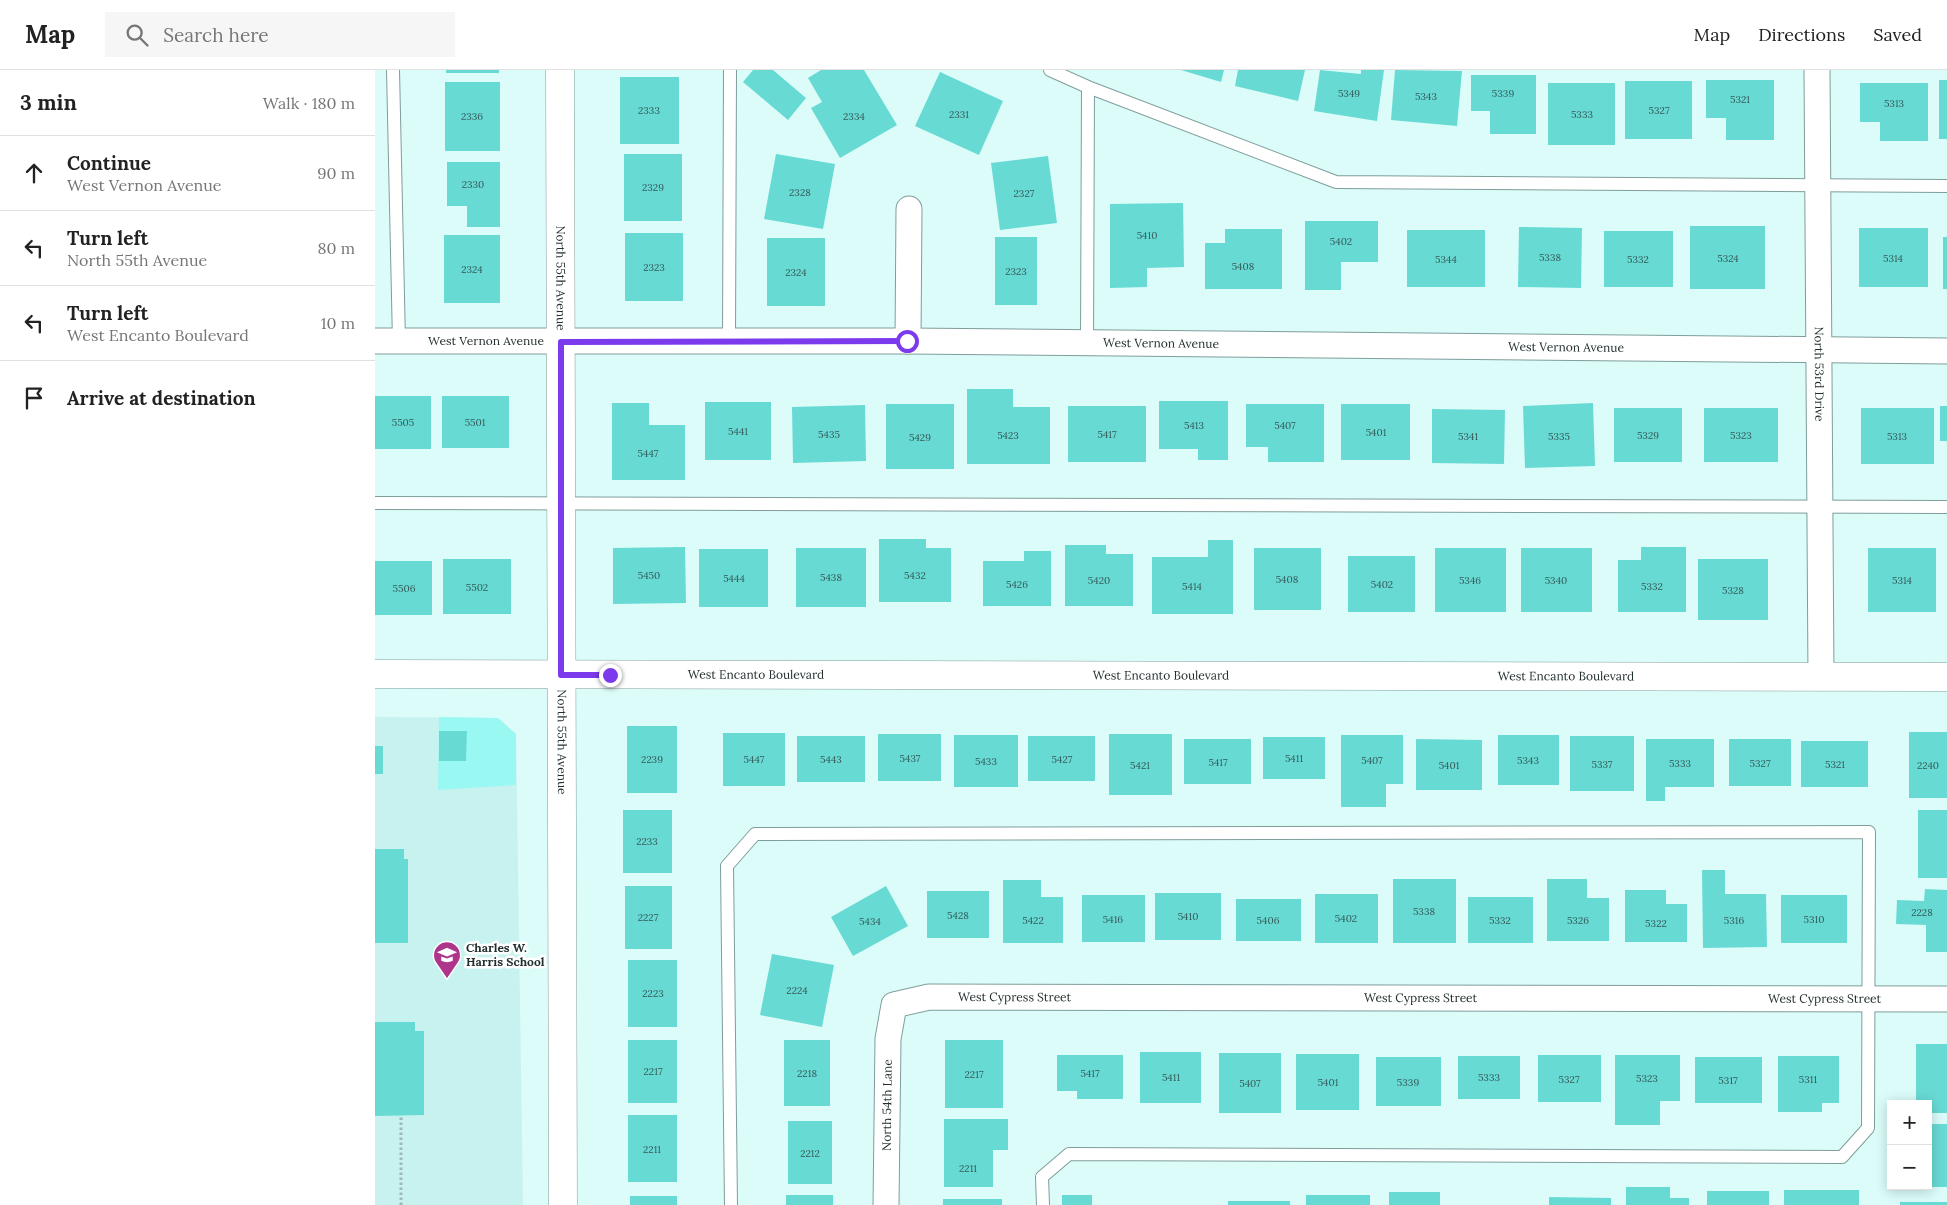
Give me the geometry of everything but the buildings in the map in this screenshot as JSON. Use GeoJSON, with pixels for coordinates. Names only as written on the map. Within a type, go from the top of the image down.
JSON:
{"type":"FeatureCollection","features":[{"type":"Feature","properties":{"kind":"street","name":"North 55th Avenue"},"geometry":{"type":"LineString","coordinates":[[560,70],[563,1205]]}},
{"type":"Feature","properties":{"kind":"street","name":"North 53rd Drive"},"geometry":{"type":"LineString","coordinates":[[1817,70],[1816,186],[1821,677]]}},
{"type":"Feature","properties":{"kind":"street"},"geometry":{"type":"LineString","coordinates":[[907,341],[909,208]]}},
{"type":"Feature","properties":{"kind":"street","name":"West Vernon Avenue"},"geometry":{"type":"LineString","coordinates":[[387,342],[907,341],[1947,351]]}},
{"type":"Feature","properties":{"kind":"street","name":"West Encanto Boulevard"},"geometry":{"type":"LineString","coordinates":[[375,674],[1947,677]]}},
{"type":"Feature","properties":{"kind":"street","name":"West Cypress Street"},"geometry":{"type":"LineString","coordinates":[[894,1004],[929,997],[1947,999]]}},
{"type":"Feature","properties":{"kind":"street","name":"North 54th Lane"},"geometry":{"type":"LineString","coordinates":[[886,1205],[888,1039],[894,1004]]}},
{"type":"Feature","properties":{"kind":"lane"},"geometry":{"type":"LineString","coordinates":[[387,342],[393,70]]}},
{"type":"Feature","properties":{"kind":"lane"},"geometry":{"type":"LineString","coordinates":[[729,341],[730,70]]}},
{"type":"Feature","properties":{"kind":"lane"},"geometry":{"type":"LineString","coordinates":[[1050,70],[1088,87],[1336,182],[1947,186]]}},
{"type":"Feature","properties":{"kind":"lane"},"geometry":{"type":"LineString","coordinates":[[1087,343],[1088,87]]}},
{"type":"Feature","properties":{"kind":"lane"},"geometry":{"type":"LineString","coordinates":[[375,503],[1947,507]]}},
{"type":"Feature","properties":{"kind":"lane"},"geometry":{"type":"LineString","coordinates":[[731,1205],[727,866],[755,834],[1869,832],[1868,1128],[1842,1157],[1069,1154],[1042,1177],[1043,1205]]}},
{"type":"Feature","properties":{"kind":"path"},"geometry":{"type":"LineString","coordinates":[[401,1116],[401,1205]]}},
{"type":"Feature","properties":{"kind":"shaded area","name":"Charles W. Harris School"},"geometry":{"type":"Polygon","coordinates":[[[375,717],[498,718],[516,734],[523,1205],[375,1205],[375,717]]]}},
{"type":"Feature","properties":{"kind":"shaded area"},"geometry":{"type":"Polygon","coordinates":[[[439,717],[498,718],[516,734],[516,785],[438,790],[439,717]]]}},
{"type":"Feature","properties":{"kind":"place","name":"Charles W. Harris School"},"geometry":{"type":"Point","coordinates":[447,979]}},
{"type":"Feature","properties":{"kind":"route"},"geometry":{"type":"LineString","coordinates":[[610,675],[561,675],[561,342],[907,341]]}}]}
